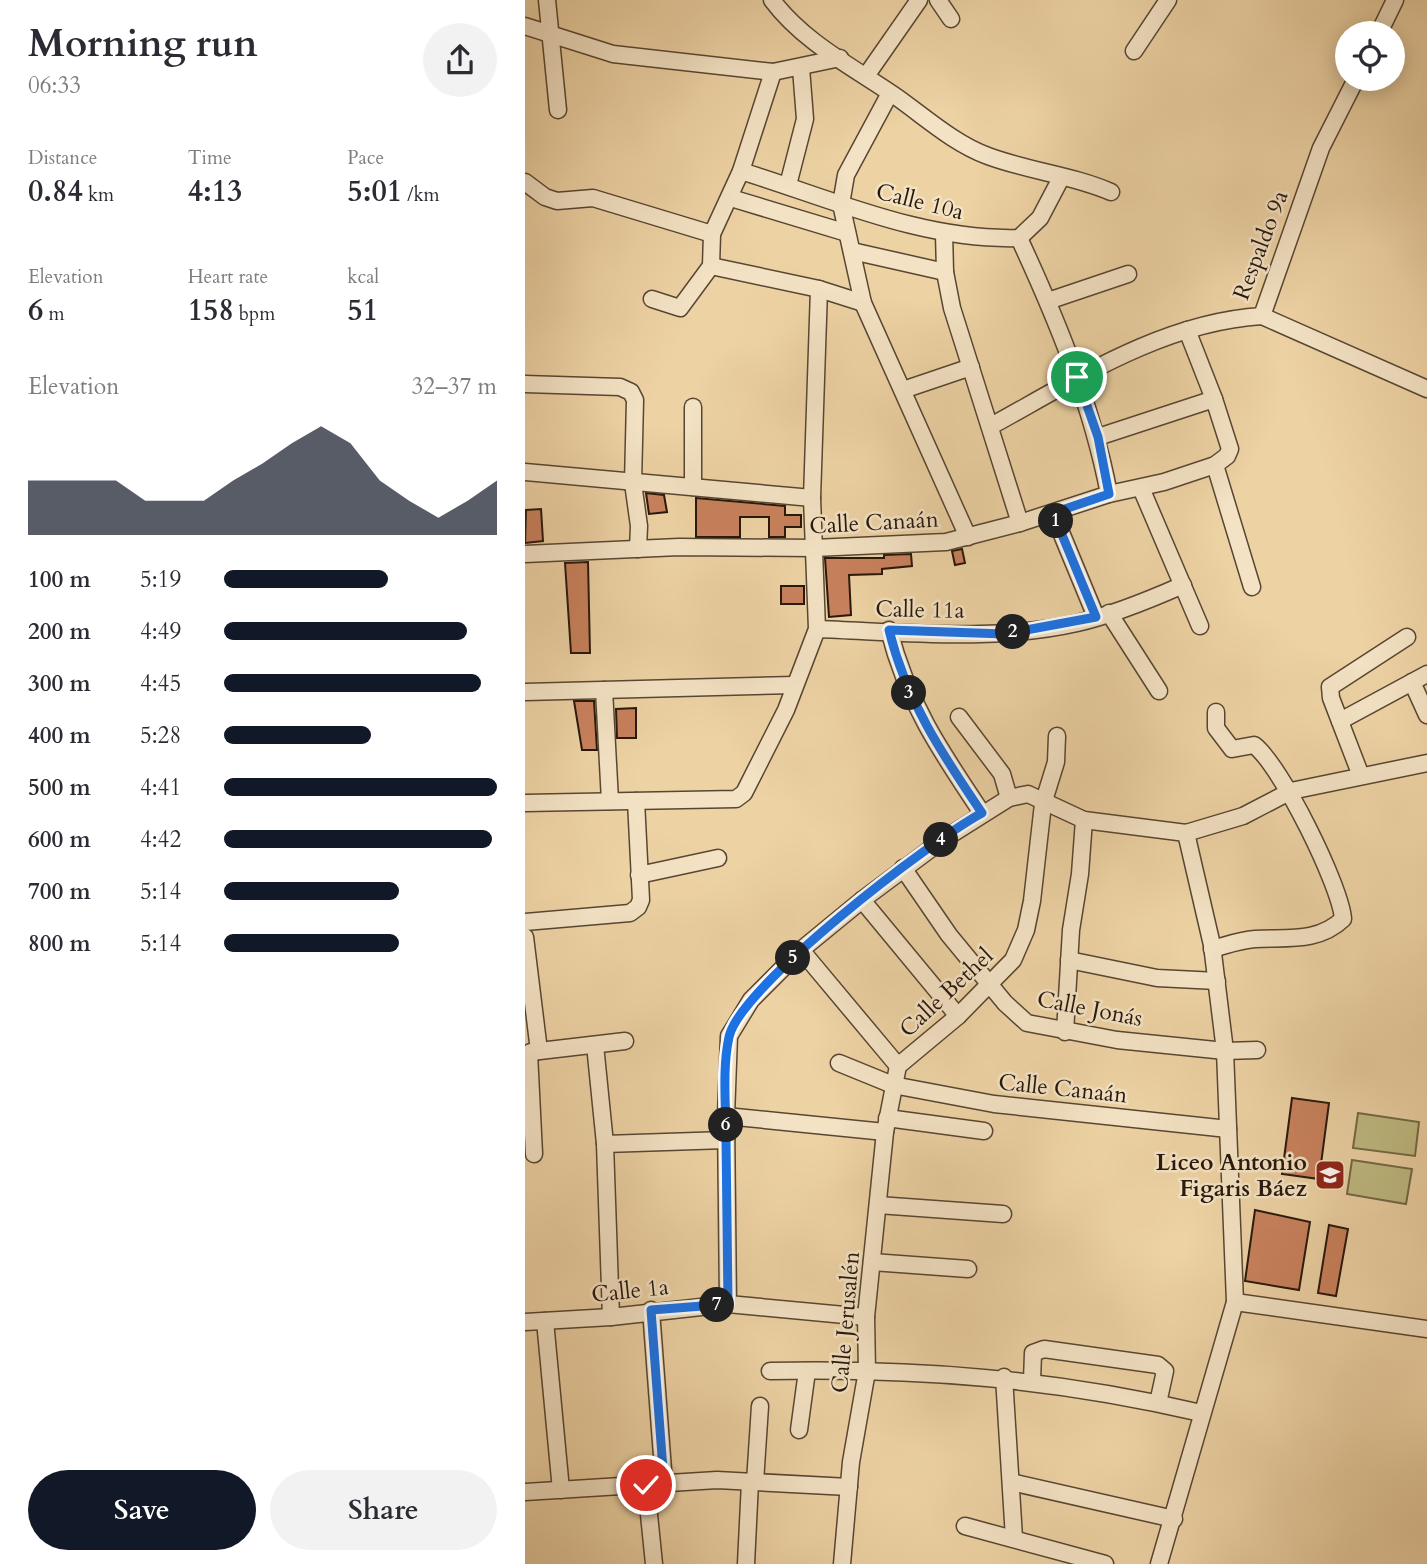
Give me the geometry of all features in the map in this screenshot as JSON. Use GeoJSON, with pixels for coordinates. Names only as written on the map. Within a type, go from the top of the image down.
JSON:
{"type":"FeatureCollection","features":[{"type":"Feature","properties":{"kind":"street"},"geometry":{"type":"LineString","coordinates":[[548,0],[558,110]]}},
{"type":"Feature","properties":{"kind":"street"},"geometry":{"type":"LineString","coordinates":[[772,0],[813,42],[944,131],[986,155],[1061,178],[1090,183],[1111,192]]}},
{"type":"Feature","properties":{"kind":"street"},"geometry":{"type":"LineString","coordinates":[[866,76],[919,0]]}},
{"type":"Feature","properties":{"kind":"street"},"geometry":{"type":"LineString","coordinates":[[938,0],[951,19]]}},
{"type":"Feature","properties":{"kind":"street"},"geometry":{"type":"LineString","coordinates":[[1135,51],[1168,0]]}},
{"type":"Feature","properties":{"kind":"street"},"geometry":{"type":"LineString","coordinates":[[1385,21],[1395,0]]}},
{"type":"Feature","properties":{"kind":"street"},"geometry":{"type":"LineString","coordinates":[[525,26],[613,54],[773,72],[840,58]]}},
{"type":"Feature","properties":{"kind":"street"},"geometry":{"type":"LineString","coordinates":[[788,186],[805,119],[801,68]]}},
{"type":"Feature","properties":{"kind":"street"},"geometry":{"type":"LineString","coordinates":[[652,299],[680,308],[711,266],[712,234],[731,198],[773,72]]}},
{"type":"Feature","properties":{"kind":"street","name":"Respaldo 9a"},"geometry":{"type":"LineString","coordinates":[[991,426],[1077,377],[1187,330],[1216,320],[1262,316],[1321,148],[1350,91]]}},
{"type":"Feature","properties":{"kind":"street"},"geometry":{"type":"LineString","coordinates":[[890,93],[846,175],[841,204],[863,303],[968,537]]}},
{"type":"Feature","properties":{"kind":"street","name":"Calle 10a"},"geometry":{"type":"LineString","coordinates":[[741,171],[841,204],[944,233],[987,239],[1019,238]]}},
{"type":"Feature","properties":{"kind":"street"},"geometry":{"type":"LineString","coordinates":[[1061,178],[1040,218],[1019,238],[1048,301],[1077,377],[1098,437],[1109,494]]}},
{"type":"Feature","properties":{"kind":"street"},"geometry":{"type":"LineString","coordinates":[[525,182],[545,197],[557,201],[593,198],[712,234]]}},
{"type":"Feature","properties":{"kind":"street"},"geometry":{"type":"LineString","coordinates":[[731,198],[847,233]]}},
{"type":"Feature","properties":{"kind":"street"},"geometry":{"type":"LineString","coordinates":[[944,233],[945,272],[952,308],[1020,523]]}},
{"type":"Feature","properties":{"kind":"street"},"geometry":{"type":"LineString","coordinates":[[852,251],[945,272]]}},
{"type":"Feature","properties":{"kind":"street"},"geometry":{"type":"LineString","coordinates":[[711,266],[819,289],[863,303]]}},
{"type":"Feature","properties":{"kind":"street"},"geometry":{"type":"LineString","coordinates":[[1048,301],[1128,274]]}},
{"type":"Feature","properties":{"kind":"street"},"geometry":{"type":"LineString","coordinates":[[525,803],[736,799],[749,785],[795,685],[817,629],[812,498],[819,289]]}},
{"type":"Feature","properties":{"kind":"street"},"geometry":{"type":"LineString","coordinates":[[1262,316],[1427,389]]}},
{"type":"Feature","properties":{"kind":"street"},"geometry":{"type":"LineString","coordinates":[[1187,330],[1230,449],[1227,456],[1215,465],[1252,587]]}},
{"type":"Feature","properties":{"kind":"street"},"geometry":{"type":"LineString","coordinates":[[903,390],[971,366]]}},
{"type":"Feature","properties":{"kind":"street"},"geometry":{"type":"LineString","coordinates":[[525,384],[620,387],[631,392],[635,400],[633,483],[638,549]]}},
{"type":"Feature","properties":{"kind":"street"},"geometry":{"type":"LineString","coordinates":[[1098,437],[1214,399]]}},
{"type":"Feature","properties":{"kind":"street"},"geometry":{"type":"LineString","coordinates":[[693,407],[693,487]]}},
{"type":"Feature","properties":{"kind":"street","name":"Calle Canaán"},"geometry":{"type":"LineString","coordinates":[[525,554],[638,549],[814,548],[946,542],[1215,465]]}},
{"type":"Feature","properties":{"kind":"street"},"geometry":{"type":"LineString","coordinates":[[525,472],[812,498]]}},
{"type":"Feature","properties":{"kind":"street"},"geometry":{"type":"LineString","coordinates":[[1141,488],[1200,626]]}},
{"type":"Feature","properties":{"kind":"street"},"geometry":{"type":"LineString","coordinates":[[1053,513],[1103,615],[1159,691]]}},
{"type":"Feature","properties":{"kind":"street","name":"Calle 11a"},"geometry":{"type":"LineString","coordinates":[[817,629],[1005,634],[1103,615],[1183,585]]}},
{"type":"Feature","properties":{"kind":"street"},"geometry":{"type":"LineString","coordinates":[[889,630],[899,669],[919,715],[982,813]]}},
{"type":"Feature","properties":{"kind":"street"},"geometry":{"type":"LineString","coordinates":[[1361,776],[1330,687],[1406,637]]}},
{"type":"Feature","properties":{"kind":"street"},"geometry":{"type":"LineString","coordinates":[[1340,720],[1427,674]]}},
{"type":"Feature","properties":{"kind":"street"},"geometry":{"type":"LineString","coordinates":[[1412,682],[1427,715]]}},
{"type":"Feature","properties":{"kind":"street"},"geometry":{"type":"LineString","coordinates":[[525,692],[795,685]]}},
{"type":"Feature","properties":{"kind":"street"},"geometry":{"type":"LineString","coordinates":[[604,690],[610,801]]}},
{"type":"Feature","properties":{"kind":"street"},"geometry":{"type":"LineString","coordinates":[[1212,949],[1238,941],[1304,939],[1336,926],[1343,919],[1329,877],[1291,791],[1269,759],[1254,745],[1232,749],[1216,728],[1216,712]]}},
{"type":"Feature","properties":{"kind":"street"},"geometry":{"type":"LineString","coordinates":[[959,717],[1002,774],[1009,798]]}},
{"type":"Feature","properties":{"kind":"street","name":"Calle Bethel"},"geometry":{"type":"LineString","coordinates":[[893,1085],[898,1066],[958,1016],[1013,960],[1026,930],[1043,804],[1056,762],[1057,736]]}},
{"type":"Feature","properties":{"kind":"street"},"geometry":{"type":"LineString","coordinates":[[728,1304],[726,1116],[729,1036],[751,1000],[801,950],[903,868],[982,813],[1009,798],[1028,794],[1043,804],[1084,820],[1186,833],[1243,816],[1291,791],[1427,763]]}},
{"type":"Feature","properties":{"kind":"street"},"geometry":{"type":"LineString","coordinates":[[525,922],[630,913],[638,907],[641,900],[636,801]]}},
{"type":"Feature","properties":{"kind":"street"},"geometry":{"type":"LineString","coordinates":[[1065,1032],[1069,960],[1084,820]]}},
{"type":"Feature","properties":{"kind":"street"},"geometry":{"type":"LineString","coordinates":[[1159,1564],[1235,1301],[1225,1051],[1212,949],[1186,833]]}},
{"type":"Feature","properties":{"kind":"street"},"geometry":{"type":"LineString","coordinates":[[639,875],[718,858]]}},
{"type":"Feature","properties":{"kind":"street","name":"Calle Jonás"},"geometry":{"type":"LineString","coordinates":[[903,868],[949,935],[990,985],[1027,1023],[1065,1032],[1225,1051],[1257,1051]]}},
{"type":"Feature","properties":{"kind":"street"},"geometry":{"type":"LineString","coordinates":[[862,900],[958,1016]]}},
{"type":"Feature","properties":{"kind":"street"},"geometry":{"type":"LineString","coordinates":[[525,937],[534,1154]]}},
{"type":"Feature","properties":{"kind":"street"},"geometry":{"type":"LineString","coordinates":[[801,950],[898,1066]]}},
{"type":"Feature","properties":{"kind":"street"},"geometry":{"type":"LineString","coordinates":[[1069,960],[1157,978],[1217,981]]}},
{"type":"Feature","properties":{"kind":"street"},"geometry":{"type":"LineString","coordinates":[[531,1052],[625,1041]]}},
{"type":"Feature","properties":{"kind":"street"},"geometry":{"type":"LineString","coordinates":[[595,1045],[605,1144],[611,1317]]}},
{"type":"Feature","properties":{"kind":"street","name":"Calle Canaán"},"geometry":{"type":"LineString","coordinates":[[839,1063],[883,1078],[893,1085],[994,1104],[1229,1129]]}},
{"type":"Feature","properties":{"kind":"street","name":"Calle Jerusalén"},"geometry":{"type":"LineString","coordinates":[[842,1564],[849,1486],[867,1371],[866,1317],[886,1125],[893,1085]]}},
{"type":"Feature","properties":{"kind":"street"},"geometry":{"type":"LineString","coordinates":[[726,1116],[984,1131]]}},
{"type":"Feature","properties":{"kind":"street"},"geometry":{"type":"LineString","coordinates":[[605,1144],[726,1140]]}},
{"type":"Feature","properties":{"kind":"street"},"geometry":{"type":"LineString","coordinates":[[878,1205],[1003,1214]]}},
{"type":"Feature","properties":{"kind":"street"},"geometry":{"type":"LineString","coordinates":[[872,1262],[968,1269]]}},
{"type":"Feature","properties":{"kind":"street"},"geometry":{"type":"LineString","coordinates":[[1235,1301],[1427,1329]]}},
{"type":"Feature","properties":{"kind":"street","name":"Calle 1a"},"geometry":{"type":"LineString","coordinates":[[525,1318],[545,1321],[611,1317],[651,1310],[728,1304],[866,1317]]}},
{"type":"Feature","properties":{"kind":"street"},"geometry":{"type":"LineString","coordinates":[[651,1310],[664,1483]]}},
{"type":"Feature","properties":{"kind":"street"},"geometry":{"type":"LineString","coordinates":[[545,1321],[561,1490]]}},
{"type":"Feature","properties":{"kind":"street"},"geometry":{"type":"LineString","coordinates":[[1032,1381],[1033,1353],[1044,1349],[1158,1365],[1165,1371],[1158,1403]]}},
{"type":"Feature","properties":{"kind":"street"},"geometry":{"type":"LineString","coordinates":[[771,1371],[867,1371],[1004,1377],[1158,1403],[1201,1413]]}},
{"type":"Feature","properties":{"kind":"street"},"geometry":{"type":"LineString","coordinates":[[799,1430],[807,1371]]}},
{"type":"Feature","properties":{"kind":"street"},"geometry":{"type":"LineString","coordinates":[[1004,1377],[1014,1538]]}},
{"type":"Feature","properties":{"kind":"street"},"geometry":{"type":"LineString","coordinates":[[745,1564],[760,1406]]}},
{"type":"Feature","properties":{"kind":"street"},"geometry":{"type":"LineString","coordinates":[[525,1492],[664,1483],[752,1482],[849,1486]]}},
{"type":"Feature","properties":{"kind":"street"},"geometry":{"type":"LineString","coordinates":[[1011,1482],[1174,1519]]}},
{"type":"Feature","properties":{"kind":"street"},"geometry":{"type":"LineString","coordinates":[[646,1485],[654,1564]]}},
{"type":"Feature","properties":{"kind":"street"},"geometry":{"type":"LineString","coordinates":[[965,1526],[1105,1564]]}},
{"type":"Feature","properties":{"kind":"shaded area"},"geometry":{"type":"Polygon","coordinates":[[[1358,1113],[1419,1122],[1415,1156],[1353,1148],[1358,1113]]]}},
{"type":"Feature","properties":{"kind":"shaded area"},"geometry":{"type":"Polygon","coordinates":[[[1352,1160],[1412,1169],[1406,1204],[1347,1194],[1352,1160]]]}},
{"type":"Feature","properties":{"kind":"building"},"geometry":{"type":"Polygon","coordinates":[[[646,493],[664,495],[667,512],[649,514],[646,493]]]}},
{"type":"Feature","properties":{"kind":"building"},"geometry":{"type":"Polygon","coordinates":[[[696,498],[785,506],[785,515],[801,515],[801,527],[785,527],[785,537],[769,537],[769,517],[740,517],[740,537],[696,537],[696,498]]]}},
{"type":"Feature","properties":{"kind":"building"},"geometry":{"type":"Polygon","coordinates":[[[541,509],[543,541],[525,543],[526,510],[541,509]]]}},
{"type":"Feature","properties":{"kind":"building"},"geometry":{"type":"Polygon","coordinates":[[[962,549],[965,563],[955,565],[952,551],[962,549]]]}},
{"type":"Feature","properties":{"kind":"building"},"geometry":{"type":"Polygon","coordinates":[[[911,554],[912,566],[882,569],[882,574],[849,575],[851,615],[829,617],[825,558],[884,558],[884,555],[911,554]]]}},
{"type":"Feature","properties":{"kind":"building"},"geometry":{"type":"Polygon","coordinates":[[[588,562],[590,653],[571,653],[565,563],[588,562]]]}},
{"type":"Feature","properties":{"kind":"building"},"geometry":{"type":"Polygon","coordinates":[[[781,586],[804,586],[804,604],[781,604],[781,586]]]}},
{"type":"Feature","properties":{"kind":"building"},"geometry":{"type":"Polygon","coordinates":[[[574,701],[594,701],[597,750],[582,750],[574,701]]]}},
{"type":"Feature","properties":{"kind":"building"},"geometry":{"type":"Polygon","coordinates":[[[636,708],[636,738],[617,738],[616,709],[636,708]]]}},
{"type":"Feature","properties":{"kind":"building"},"geometry":{"type":"Polygon","coordinates":[[[1292,1098],[1329,1103],[1319,1179],[1282,1174],[1292,1098]]]}},
{"type":"Feature","properties":{"kind":"building"},"geometry":{"type":"Polygon","coordinates":[[[1255,1210],[1310,1222],[1299,1290],[1245,1281],[1255,1210]]]}},
{"type":"Feature","properties":{"kind":"building"},"geometry":{"type":"Polygon","coordinates":[[[1329,1225],[1348,1229],[1336,1296],[1318,1293],[1329,1225]]]}},
{"type":"Feature","properties":{"kind":"place","name":"Liceo Antonio Figaris Báez"},"geometry":{"type":"Point","coordinates":[1330,1175]}},
{"type":"Feature","properties":{"kind":"route"},"geometry":{"type":"LineString","coordinates":[[646,1485],[664,1483],[651,1310],[728,1304],[726,1079],[729,1036],[734,1025],[751,1000],[801,950],[862,900],[982,813],[919,715],[899,669],[889,630],[1005,634],[1077,623],[1096,617],[1053,513],[1109,494],[1098,437],[1077,377]]}}]}
